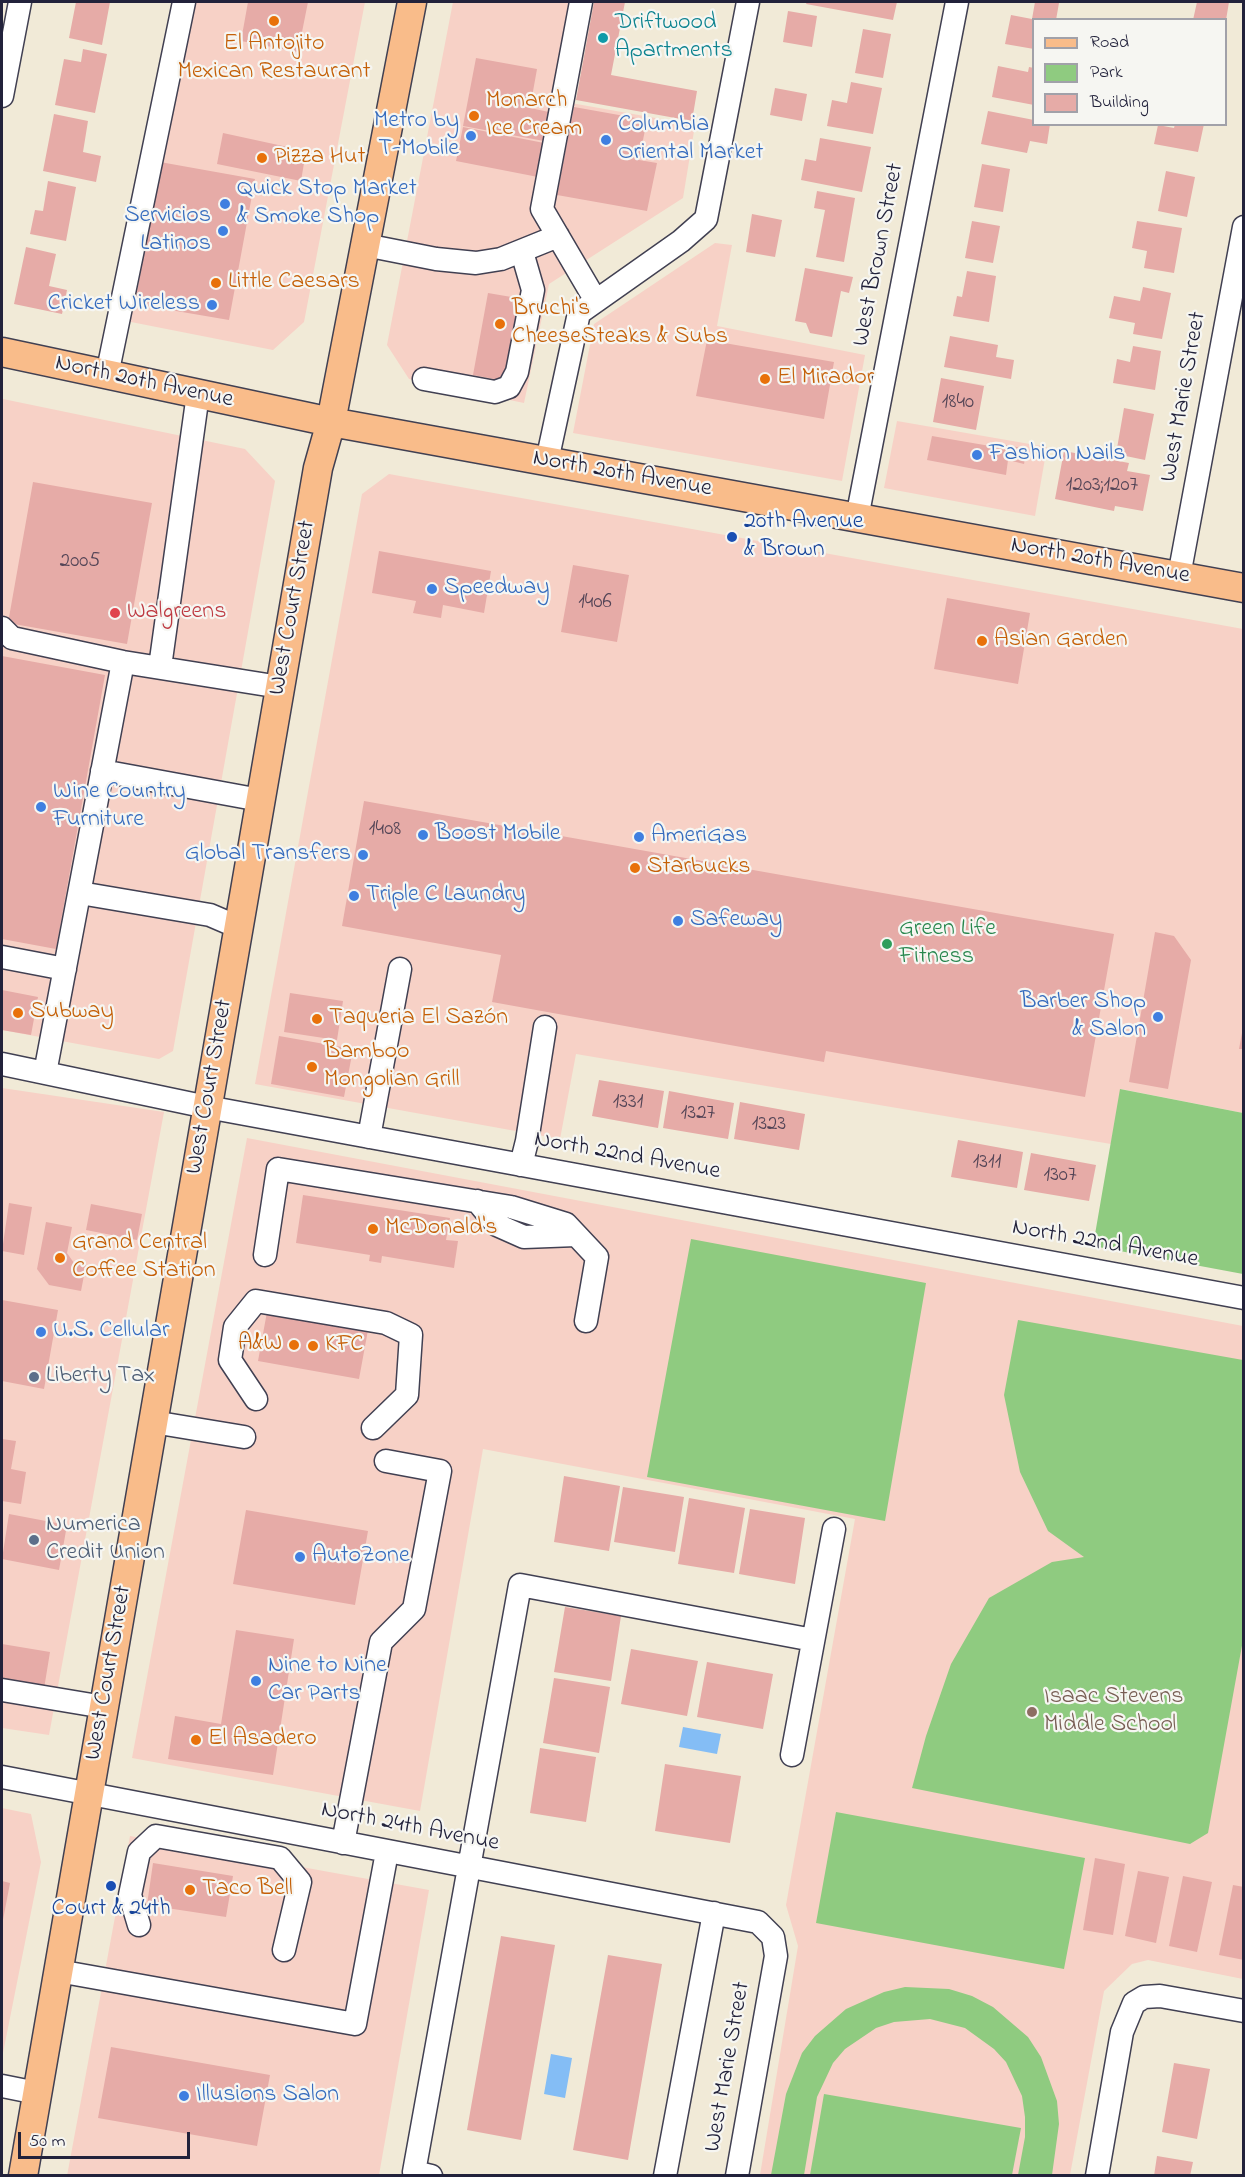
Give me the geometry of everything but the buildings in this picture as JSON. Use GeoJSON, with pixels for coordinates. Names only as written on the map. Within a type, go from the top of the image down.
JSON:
{"type":"FeatureCollection","features":[{"type":"Feature","properties":{"kind":"main road","name":"West Court Street"},"geometry":{"type":"LineString","coordinates":[[23,2175],[318,468],[331,422],[412,2]]}},
{"type":"Feature","properties":{"kind":"main road","name":"North 20th Avenue"},"geometry":{"type":"LineString","coordinates":[[2,352],[331,422],[1244,588]]}},
{"type":"Feature","properties":{"kind":"street"},"geometry":{"type":"LineString","coordinates":[[2,96],[20,2]]}},
{"type":"Feature","properties":{"kind":"street"},"geometry":{"type":"LineString","coordinates":[[107,375],[184,2]]}},
{"type":"Feature","properties":{"kind":"street"},"geometry":{"type":"LineString","coordinates":[[581,2],[542,209],[596,301]]}},
{"type":"Feature","properties":{"kind":"street"},"geometry":{"type":"LineString","coordinates":[[547,461],[575,319],[596,301],[681,242],[706,219],[748,2]]}},
{"type":"Feature","properties":{"kind":"street","name":"West Brown Street"},"geometry":{"type":"LineString","coordinates":[[857,518],[957,2]]}},
{"type":"Feature","properties":{"kind":"street","name":"West Marie Street"},"geometry":{"type":"LineString","coordinates":[[1179,576],[1244,227]]}},
{"type":"Feature","properties":{"kind":"street"},"geometry":{"type":"LineString","coordinates":[[365,245],[455,262],[501,259],[558,236]]}},
{"type":"Feature","properties":{"kind":"street"},"geometry":{"type":"LineString","coordinates":[[424,379],[495,392],[509,387],[517,372],[533,290],[522,252]]}},
{"type":"Feature","properties":{"kind":"street"},"geometry":{"type":"LineString","coordinates":[[160,667],[198,394]]}},
{"type":"Feature","properties":{"kind":"street"},"geometry":{"type":"LineString","coordinates":[[2,628],[12,638],[123,662],[280,687]]}},
{"type":"Feature","properties":{"kind":"street"},"geometry":{"type":"LineString","coordinates":[[45,1073],[123,662]]}},
{"type":"Feature","properties":{"kind":"street"},"geometry":{"type":"LineString","coordinates":[[102,771],[260,800]]}},
{"type":"Feature","properties":{"kind":"street"},"geometry":{"type":"LineString","coordinates":[[80,893],[210,915],[238,927]]}},
{"type":"Feature","properties":{"kind":"street"},"geometry":{"type":"LineString","coordinates":[[2,957],[65,969]]}},
{"type":"Feature","properties":{"kind":"street"},"geometry":{"type":"LineString","coordinates":[[369,1137],[400,969]]}},
{"type":"Feature","properties":{"kind":"street"},"geometry":{"type":"LineString","coordinates":[[520,1165],[527,1141],[545,1027]]}},
{"type":"Feature","properties":{"kind":"street","name":"North 22nd Avenue"},"geometry":{"type":"LineString","coordinates":[[2,1064],[207,1107],[1244,1298]]}},
{"type":"Feature","properties":{"kind":"street"},"geometry":{"type":"LineString","coordinates":[[265,1255],[278,1169],[477,1201],[497,1225],[524,1237],[576,1235],[597,1257],[585,1321]]}},
{"type":"Feature","properties":{"kind":"street"},"geometry":{"type":"LineString","coordinates":[[256,1399],[230,1360],[235,1328],[256,1301],[386,1323],[411,1335],[406,1395],[373,1428]]}},
{"type":"Feature","properties":{"kind":"street"},"geometry":{"type":"LineString","coordinates":[[153,1422],[244,1437]]}},
{"type":"Feature","properties":{"kind":"street"},"geometry":{"type":"LineString","coordinates":[[343,1843],[381,1642],[414,1610],[440,1471],[386,1461]]}},
{"type":"Feature","properties":{"kind":"street"},"geometry":{"type":"LineString","coordinates":[[792,1755],[834,1529]]}},
{"type":"Feature","properties":{"kind":"street"},"geometry":{"type":"LineString","coordinates":[[431,2175],[414,2172],[520,1585],[813,1640]]}},
{"type":"Feature","properties":{"kind":"street"},"geometry":{"type":"LineString","coordinates":[[2,1690],[104,1707]]}},
{"type":"Feature","properties":{"kind":"street","name":"North 24th Avenue"},"geometry":{"type":"LineString","coordinates":[[2,1777],[89,1796],[758,1922],[766,1929],[775,1946],[774,1967]]}},
{"type":"Feature","properties":{"kind":"street"},"geometry":{"type":"LineString","coordinates":[[139,1925],[130,1895],[139,1852],[156,1836],[280,1858],[300,1882],[284,1950]]}},
{"type":"Feature","properties":{"kind":"street"},"geometry":{"type":"LineString","coordinates":[[58,1971],[355,2024],[387,1852]]}},
{"type":"Feature","properties":{"kind":"street"},"geometry":{"type":"LineString","coordinates":[[665,2175],[714,1913]]}},
{"type":"Feature","properties":{"kind":"street","name":"West Marie Street"},"geometry":{"type":"LineString","coordinates":[[737,2175],[774,1967]]}},
{"type":"Feature","properties":{"kind":"street"},"geometry":{"type":"LineString","coordinates":[[1097,2175],[1122,2032],[1134,2003],[1144,1997],[1160,1996],[1244,2011]]}},
{"type":"Feature","properties":{"kind":"street"},"geometry":{"type":"LineString","coordinates":[[2,2086],[37,2093]]}},
{"type":"Feature","properties":{"kind":"shaded area"},"geometry":{"type":"Polygon","coordinates":[[[191,2],[365,2],[304,322],[273,350],[126,321],[191,2]]]}},
{"type":"Feature","properties":{"kind":"shaded area"},"geometry":{"type":"Polygon","coordinates":[[[453,2],[572,2],[554,100],[695,125],[683,198],[549,284],[524,403],[409,379],[387,345],[453,2]]]}},
{"type":"Feature","properties":{"kind":"shaded area"},"geometry":{"type":"Polygon","coordinates":[[[715,243],[732,245],[717,326],[865,355],[842,481],[573,433],[594,324],[715,243]]]}},
{"type":"Feature","properties":{"kind":"shaded area"},"geometry":{"type":"Polygon","coordinates":[[[3,399],[245,449],[275,481],[173,1051],[159,1059],[2,1030],[3,399]]]}},
{"type":"Feature","properties":{"kind":"shaded area"},"geometry":{"type":"Polygon","coordinates":[[[897,421],[1047,447],[1035,516],[884,488],[897,421]]]}},
{"type":"Feature","properties":{"kind":"shaded area"},"geometry":{"type":"Polygon","coordinates":[[[389,474],[1243,629],[1243,1113],[1121,1089],[1111,1144],[576,1054],[560,1139],[255,1084],[362,494],[389,474]]]}},
{"type":"Feature","properties":{"kind":"shaded area"},"geometry":{"type":"Polygon","coordinates":[[[2,1088],[164,1112],[49,1735],[2,1728],[2,1088]]]}},
{"type":"Feature","properties":{"kind":"shaded area","name":"Isaac Stevens Middle School"},"geometry":{"type":"Polygon","coordinates":[[[247,1138],[1243,1326],[1243,1979],[1148,1960],[1132,1964],[1104,1991],[1070,2175],[760,2175],[798,1946],[786,1905],[855,1519],[483,1449],[420,1811],[132,1758],[247,1138]]]}},
{"type":"Feature","properties":{"kind":"shaded area"},"geometry":{"type":"Polygon","coordinates":[[[2,1808],[31,1814],[41,1862],[2,2058],[2,1808]]]}},
{"type":"Feature","properties":{"kind":"shaded area"},"geometry":{"type":"Polygon","coordinates":[[[130,1836],[429,1890],[379,2175],[67,2176],[130,1836]]]}},
{"type":"Feature","properties":{"kind":"green space"},"geometry":{"type":"Polygon","coordinates":[[[1120,1089],[1243,1113],[1243,1274],[1093,1246],[1120,1089]]]}},
{"type":"Feature","properties":{"kind":"green space"},"geometry":{"type":"Polygon","coordinates":[[[691,1239],[926,1283],[885,1521],[647,1477],[691,1239]]]}},
{"type":"Feature","properties":{"kind":"green space"},"geometry":{"type":"Polygon","coordinates":[[[1018,1320],[1243,1360],[1243,1640],[1208,1833],[1190,1844],[912,1788],[926,1736],[951,1664],[989,1598],[1052,1562],[1084,1557],[1048,1531],[1020,1472],[1004,1395],[1018,1320]]]}},
{"type":"Feature","properties":{"kind":"green space"},"geometry":{"type":"Polygon","coordinates":[[[836,1812],[1085,1858],[1064,1969],[816,1923],[836,1812]]]}},
{"type":"Feature","properties":{"kind":"green space"},"geometry":{"type":"Polygon","coordinates":[[[905,1987],[949,1989],[972,1996],[993,2007],[1028,2037],[1041,2057],[1057,2101],[1059,2124],[1052,2175],[1018,2175],[1025,2137],[1025,2117],[1022,2096],[1006,2062],[994,2049],[965,2028],[930,2019],[894,2022],[876,2028],[845,2049],[833,2063],[817,2097],[804,2175],[771,2175],[786,2094],[802,2053],[815,2036],[846,2009],[884,1992],[905,1987]]]}},
{"type":"Feature","properties":{"kind":"green space"},"geometry":{"type":"Polygon","coordinates":[[[824,2094],[1021,2128],[1012,2175],[810,2175],[824,2094]]]}},
{"type":"Feature","properties":{"kind":"water"},"geometry":{"type":"Polygon","coordinates":[[[683,1727],[721,1734],[717,1754],[679,1747],[683,1727]]]}},
{"type":"Feature","properties":{"kind":"water"},"geometry":{"type":"Polygon","coordinates":[[[551,2054],[572,2058],[565,2098],[544,2094],[551,2054]]]}},
{"type":"Feature","properties":{"kind":"place","name":"El Antojito Mexican Restaurant"},"geometry":{"type":"Point","coordinates":[274,21]}},
{"type":"Feature","properties":{"kind":"place","name":"Driftwood Apartments"},"geometry":{"type":"Point","coordinates":[603,38]}},
{"type":"Feature","properties":{"kind":"place","name":"Monarch Ice Cream"},"geometry":{"type":"Point","coordinates":[474,116]}},
{"type":"Feature","properties":{"kind":"place","name":"Metro by T-Mobile"},"geometry":{"type":"Point","coordinates":[471,136]}},
{"type":"Feature","properties":{"kind":"place","name":"Columbia Oriental Market"},"geometry":{"type":"Point","coordinates":[606,140]}},
{"type":"Feature","properties":{"kind":"place","name":"Pizza Hut"},"geometry":{"type":"Point","coordinates":[262,158]}},
{"type":"Feature","properties":{"kind":"place","name":"Quick Stop Market & Smoke Shop"},"geometry":{"type":"Point","coordinates":[225,204]}},
{"type":"Feature","properties":{"kind":"place","name":"Servicios Latinos"},"geometry":{"type":"Point","coordinates":[223,231]}},
{"type":"Feature","properties":{"kind":"place","name":"Little Caesars"},"geometry":{"type":"Point","coordinates":[216,283]}},
{"type":"Feature","properties":{"kind":"place","name":"Cricket Wireless"},"geometry":{"type":"Point","coordinates":[212,305]}},
{"type":"Feature","properties":{"kind":"place","name":"Bruchi's CheeseSteaks & Subs"},"geometry":{"type":"Point","coordinates":[500,324]}},
{"type":"Feature","properties":{"kind":"place","name":"El Mirador"},"geometry":{"type":"Point","coordinates":[765,379]}},
{"type":"Feature","properties":{"kind":"place","name":"Fashion Nails"},"geometry":{"type":"Point","coordinates":[977,455]}},
{"type":"Feature","properties":{"kind":"place","name":"20th Avenue & Brown"},"geometry":{"type":"Point","coordinates":[732,537]}},
{"type":"Feature","properties":{"kind":"place","name":"Speedway"},"geometry":{"type":"Point","coordinates":[432,589]}},
{"type":"Feature","properties":{"kind":"place","name":"Walgreens"},"geometry":{"type":"Point","coordinates":[115,613]}},
{"type":"Feature","properties":{"kind":"place","name":"Asian Garden"},"geometry":{"type":"Point","coordinates":[982,641]}},
{"type":"Feature","properties":{"kind":"place","name":"Wine Country Furniture"},"geometry":{"type":"Point","coordinates":[41,807]}},
{"type":"Feature","properties":{"kind":"place","name":"Boost Mobile"},"geometry":{"type":"Point","coordinates":[423,835]}},
{"type":"Feature","properties":{"kind":"place","name":"AmeriGas"},"geometry":{"type":"Point","coordinates":[639,837]}},
{"type":"Feature","properties":{"kind":"place","name":"Global Transfers"},"geometry":{"type":"Point","coordinates":[363,855]}},
{"type":"Feature","properties":{"kind":"place","name":"Starbucks"},"geometry":{"type":"Point","coordinates":[635,868]}},
{"type":"Feature","properties":{"kind":"place","name":"Triple C Laundry"},"geometry":{"type":"Point","coordinates":[354,896]}},
{"type":"Feature","properties":{"kind":"place","name":"Safeway"},"geometry":{"type":"Point","coordinates":[678,921]}},
{"type":"Feature","properties":{"kind":"place","name":"Green Life Fitness"},"geometry":{"type":"Point","coordinates":[887,944]}},
{"type":"Feature","properties":{"kind":"place","name":"Subway"},"geometry":{"type":"Point","coordinates":[18,1013]}},
{"type":"Feature","properties":{"kind":"place","name":"Barber Shop & Salon"},"geometry":{"type":"Point","coordinates":[1158,1017]}},
{"type":"Feature","properties":{"kind":"place","name":"Taqueria El Sazón"},"geometry":{"type":"Point","coordinates":[317,1019]}},
{"type":"Feature","properties":{"kind":"place","name":"Bamboo Mongolian Grill"},"geometry":{"type":"Point","coordinates":[312,1067]}},
{"type":"Feature","properties":{"kind":"place","name":"McDonald's"},"geometry":{"type":"Point","coordinates":[373,1229]}},
{"type":"Feature","properties":{"kind":"place","name":"Grand Central Coffee Station"},"geometry":{"type":"Point","coordinates":[60,1258]}},
{"type":"Feature","properties":{"kind":"place","name":"U.S. Cellular"},"geometry":{"type":"Point","coordinates":[41,1332]}},
{"type":"Feature","properties":{"kind":"place","name":"A&W"},"geometry":{"type":"Point","coordinates":[294,1345]}},
{"type":"Feature","properties":{"kind":"place","name":"KFC"},"geometry":{"type":"Point","coordinates":[313,1346]}},
{"type":"Feature","properties":{"kind":"place","name":"Liberty Tax"},"geometry":{"type":"Point","coordinates":[34,1377]}},
{"type":"Feature","properties":{"kind":"place","name":"Numerica Credit Union"},"geometry":{"type":"Point","coordinates":[34,1540]}},
{"type":"Feature","properties":{"kind":"place","name":"AutoZone"},"geometry":{"type":"Point","coordinates":[300,1557]}},
{"type":"Feature","properties":{"kind":"place","name":"Nine to Nine Car Parts"},"geometry":{"type":"Point","coordinates":[256,1681]}},
{"type":"Feature","properties":{"kind":"place","name":"Isaac Stevens Middle School"},"geometry":{"type":"Point","coordinates":[1032,1712]}},
{"type":"Feature","properties":{"kind":"place","name":"El Asadero"},"geometry":{"type":"Point","coordinates":[196,1740]}},
{"type":"Feature","properties":{"kind":"place","name":"Court & 24th"},"geometry":{"type":"Point","coordinates":[111,1886]}},
{"type":"Feature","properties":{"kind":"place","name":"Taco Bell"},"geometry":{"type":"Point","coordinates":[190,1890]}},
{"type":"Feature","properties":{"kind":"place","name":"Illusions Salon"},"geometry":{"type":"Point","coordinates":[184,2096]}}]}
